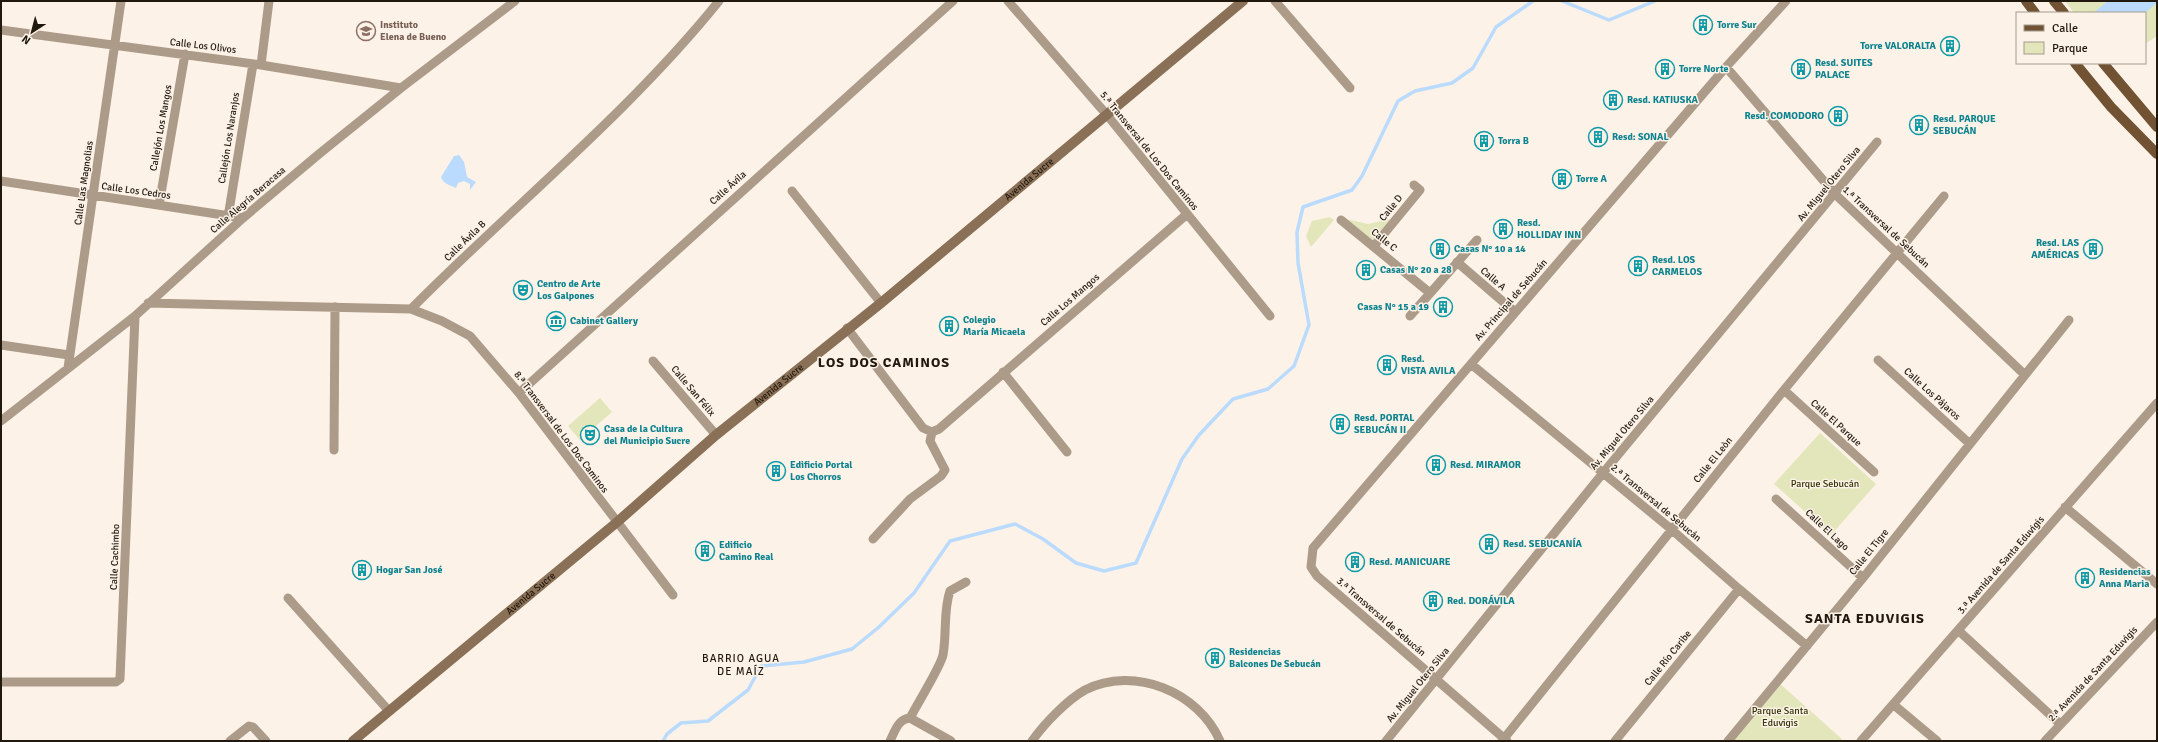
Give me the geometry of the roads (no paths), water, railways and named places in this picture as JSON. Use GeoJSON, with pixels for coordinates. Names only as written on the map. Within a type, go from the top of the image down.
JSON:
{"type":"FeatureCollection","features":[{"type":"Feature","properties":{"kind":"main road","name":"Avenida Sucre"},"geometry":{"type":"LineString","coordinates":[[353,741],[616,523],[716,435],[847,328],[881,303],[1243,1]]}},
{"type":"Feature","properties":{"kind":"main road"},"geometry":{"type":"LineString","coordinates":[[2026,1],[2034,12]]}},
{"type":"Feature","properties":{"kind":"main road"},"geometry":{"type":"LineString","coordinates":[[2054,1],[2063,12]]}},
{"type":"Feature","properties":{"kind":"main road"},"geometry":{"type":"LineString","coordinates":[[2076,64],[2111,107],[2157,154]]}},
{"type":"Feature","properties":{"kind":"main road"},"geometry":{"type":"LineString","coordinates":[[2104,64],[2157,127]]}},
{"type":"Feature","properties":{"kind":"street","name":"Calle Las Magnolias"},"geometry":{"type":"LineString","coordinates":[[68,368],[121,1]]}},
{"type":"Feature","properties":{"kind":"street","name":"Callejón Los Naranjos"},"geometry":{"type":"LineString","coordinates":[[228,217],[269,1]]}},
{"type":"Feature","properties":{"kind":"street","name":"Calle Alegría Beracasa"},"geometry":{"type":"LineString","coordinates":[[1,421],[135,316],[243,218],[401,88],[515,1]]}},
{"type":"Feature","properties":{"kind":"street","name":"Calle Ávila B"},"geometry":{"type":"LineString","coordinates":[[411,309],[457,263],[657,73],[719,1]]}},
{"type":"Feature","properties":{"kind":"street","name":"Calle Ávila"},"geometry":{"type":"LineString","coordinates":[[519,393],[953,1]]}},
{"type":"Feature","properties":{"kind":"street","name":"5.ª Transversal de Los Dos Caminos"},"geometry":{"type":"LineString","coordinates":[[1008,1],[1107,115],[1186,215],[1270,316]]}},
{"type":"Feature","properties":{"kind":"street"},"geometry":{"type":"LineString","coordinates":[[1275,1],[1350,88]]}},
{"type":"Feature","properties":{"kind":"street","name":"Av. Principal de Sebucán"},"geometry":{"type":"LineString","coordinates":[[1313,548],[1726,67],[1786,1]]}},
{"type":"Feature","properties":{"kind":"street","name":"Calle Los Olivos"},"geometry":{"type":"LineString","coordinates":[[1,30],[114,47],[185,54],[257,64],[401,88]]}},
{"type":"Feature","properties":{"kind":"street","name":"Callejón Los Mangos"},"geometry":{"type":"LineString","coordinates":[[159,205],[185,54]]}},
{"type":"Feature","properties":{"kind":"street","name":"1.ª Transversal de Sebucán"},"geometry":{"type":"LineString","coordinates":[[1726,67],[1835,194],[2026,375]]}},
{"type":"Feature","properties":{"kind":"street","name":"Av. Miguel Otero Silva"},"geometry":{"type":"LineString","coordinates":[[1386,741],[1603,473],[1877,142]]}},
{"type":"Feature","properties":{"kind":"street","name":"Calle Los Cedros"},"geometry":{"type":"LineString","coordinates":[[1,181],[228,217],[243,218]]}},
{"type":"Feature","properties":{"kind":"street","name":"Calle D"},"geometry":{"type":"LineString","coordinates":[[1374,246],[1420,190],[1414,185]]}},
{"type":"Feature","properties":{"kind":"street"},"geometry":{"type":"LineString","coordinates":[[792,192],[881,303]]}},
{"type":"Feature","properties":{"kind":"street","name":"Calle El Leòn"},"geometry":{"type":"LineString","coordinates":[[1504,740],[1784,390],[1944,196]]}},
{"type":"Feature","properties":{"kind":"street","name":"Calle Los Mangos"},"geometry":{"type":"LineString","coordinates":[[932,432],[939,429],[1186,215]]}},
{"type":"Feature","properties":{"kind":"street","name":"Calle C"},"geometry":{"type":"LineString","coordinates":[[1341,220],[1430,293]]}},
{"type":"Feature","properties":{"kind":"street"},"geometry":{"type":"LineString","coordinates":[[1410,316],[1477,240]]}},
{"type":"Feature","properties":{"kind":"street","name":"Calle A"},"geometry":{"type":"LineString","coordinates":[[1457,262],[1515,312]]}},
{"type":"Feature","properties":{"kind":"street"},"geometry":{"type":"LineString","coordinates":[[148,303],[411,309]]}},
{"type":"Feature","properties":{"kind":"street"},"geometry":{"type":"LineString","coordinates":[[334,450],[335,307]]}},
{"type":"Feature","properties":{"kind":"street","name":"8.ª Transversal de Los Dos Caminos"},"geometry":{"type":"LineString","coordinates":[[411,309],[442,321],[470,336],[519,393],[616,523],[673,595]]}},
{"type":"Feature","properties":{"kind":"street","name":"Calle Cachimbo"},"geometry":{"type":"LineString","coordinates":[[1,682],[116,682],[120,679],[135,316]]}},
{"type":"Feature","properties":{"kind":"street","name":"Calle El Tigre"},"geometry":{"type":"LineString","coordinates":[[1728,741],[1863,578],[2069,320]]}},
{"type":"Feature","properties":{"kind":"street"},"geometry":{"type":"LineString","coordinates":[[847,328],[923,428],[932,432],[930,441],[945,470],[941,476],[910,499],[873,539]]}},
{"type":"Feature","properties":{"kind":"street"},"geometry":{"type":"LineString","coordinates":[[1,345],[69,355]]}},
{"type":"Feature","properties":{"kind":"street","name":"Calle Los Pájaros"},"geometry":{"type":"LineString","coordinates":[[1878,360],[1970,444]]}},
{"type":"Feature","properties":{"kind":"street","name":"Calle San Félix"},"geometry":{"type":"LineString","coordinates":[[653,361],[716,435]]}},
{"type":"Feature","properties":{"kind":"street","name":"2.ª Transversal de Sebucán"},"geometry":{"type":"LineString","coordinates":[[1471,364],[1671,530],[1738,589],[1807,646]]}},
{"type":"Feature","properties":{"kind":"street"},"geometry":{"type":"LineString","coordinates":[[1003,372],[1068,452]]}},
{"type":"Feature","properties":{"kind":"street","name":"Calle El Parque"},"geometry":{"type":"LineString","coordinates":[[1784,390],[1874,472]]}},
{"type":"Feature","properties":{"kind":"street","name":"3.ª Avenida de Santa Eduvigis"},"geometry":{"type":"LineString","coordinates":[[1861,741],[2157,404]]}},
{"type":"Feature","properties":{"kind":"street","name":"Calle El Lago"},"geometry":{"type":"LineString","coordinates":[[1776,499],[1863,578]]}},
{"type":"Feature","properties":{"kind":"street"},"geometry":{"type":"LineString","coordinates":[[2065,507],[2157,584]]}},
{"type":"Feature","properties":{"kind":"street","name":"3.ª Transversal de Sebucán"},"geometry":{"type":"LineString","coordinates":[[1313,548],[1311,567],[1317,576],[1504,740]]}},
{"type":"Feature","properties":{"kind":"street"},"geometry":{"type":"LineString","coordinates":[[910,718],[942,656],[947,622],[946,604],[950,591],[966,582]]}},
{"type":"Feature","properties":{"kind":"street","name":"Calle Río Caribe"},"geometry":{"type":"LineString","coordinates":[[1615,741],[1738,589]]}},
{"type":"Feature","properties":{"kind":"street"},"geometry":{"type":"LineString","coordinates":[[288,598],[389,711]]}},
{"type":"Feature","properties":{"kind":"street","name":"2.ª Avenida de Santa Eduvigis"},"geometry":{"type":"LineString","coordinates":[[2045,741],[2157,622]]}},
{"type":"Feature","properties":{"kind":"street"},"geometry":{"type":"LineString","coordinates":[[1959,631],[2060,724]]}},
{"type":"Feature","properties":{"kind":"street"},"geometry":{"type":"LineString","coordinates":[[1032,741],[1053,718],[1085,690],[1103,683],[1141,681],[1161,686],[1176,693],[1200,712],[1220,741]]}},
{"type":"Feature","properties":{"kind":"street"},"geometry":{"type":"LineString","coordinates":[[1894,705],[1937,741]]}},
{"type":"Feature","properties":{"kind":"street"},"geometry":{"type":"LineString","coordinates":[[890,741],[897,725],[904,719],[910,718],[951,741]]}},
{"type":"Feature","properties":{"kind":"street"},"geometry":{"type":"LineString","coordinates":[[230,741],[249,726],[253,727],[266,741]]}},
{"type":"Feature","properties":{"kind":"water"},"geometry":{"type":"Polygon","coordinates":[[[2108,1],[2157,1],[2157,3],[2146,12],[2094,12],[2108,1]]]}},
{"type":"Feature","properties":{"kind":"water"},"geometry":{"type":"Polygon","coordinates":[[[459,155],[464,162],[467,177],[476,182],[470,190],[470,184],[464,181],[458,183],[456,188],[445,183],[441,177],[454,156],[459,155]]]}},
{"type":"Feature","properties":{"kind":"waterway"},"geometry":{"type":"LineString","coordinates":[[663,741],[667,734],[681,723],[708,721],[748,690],[761,666],[804,662],[852,649],[879,627],[914,593],[950,541],[1015,524],[1043,539],[1076,563],[1104,571],[1136,563],[1182,459],[1199,435],[1233,399],[1268,389],[1294,366],[1309,325],[1298,263],[1297,232],[1303,207],[1352,190],[1362,176],[1398,101],[1415,91],[1452,83],[1473,68],[1496,27],[1533,1]]}},
{"type":"Feature","properties":{"kind":"waterway"},"geometry":{"type":"LineString","coordinates":[[1562,1],[1609,20],[1655,1]]}},
{"type":"Feature","properties":{"kind":"place","name":"Torre Sur"},"geometry":{"type":"Point","coordinates":[1703,25]}},
{"type":"Feature","properties":{"kind":"place","name":"Instituto Elena de Bueno"},"geometry":{"type":"Point","coordinates":[366,31]}},
{"type":"Feature","properties":{"kind":"place","name":"Torre VALORALTA"},"geometry":{"type":"Point","coordinates":[1950,46]}},
{"type":"Feature","properties":{"kind":"place","name":"Torre Norte"},"geometry":{"type":"Point","coordinates":[1665,69]}},
{"type":"Feature","properties":{"kind":"place","name":"Resd. SUITES PALACE"},"geometry":{"type":"Point","coordinates":[1801,69]}},
{"type":"Feature","properties":{"kind":"place","name":"Resd. KATIUSKA"},"geometry":{"type":"Point","coordinates":[1613,100]}},
{"type":"Feature","properties":{"kind":"place","name":"Resd. COMODORO"},"geometry":{"type":"Point","coordinates":[1838,116]}},
{"type":"Feature","properties":{"kind":"place","name":"Resd. PARQUE SEBUCÁN"},"geometry":{"type":"Point","coordinates":[1919,125]}},
{"type":"Feature","properties":{"kind":"place","name":"Resd: SONAL"},"geometry":{"type":"Point","coordinates":[1598,137]}},
{"type":"Feature","properties":{"kind":"place","name":"Torra B"},"geometry":{"type":"Point","coordinates":[1484,141]}},
{"type":"Feature","properties":{"kind":"place","name":"Torre A"},"geometry":{"type":"Point","coordinates":[1562,179]}},
{"type":"Feature","properties":{"kind":"place","name":"Resd. HOLLIDAY INN"},"geometry":{"type":"Point","coordinates":[1503,229]}},
{"type":"Feature","properties":{"kind":"place","name":"Casas N° 10 a 14"},"geometry":{"type":"Point","coordinates":[1440,249]}},
{"type":"Feature","properties":{"kind":"place","name":"Resd. LAS AMÉRICAS"},"geometry":{"type":"Point","coordinates":[2093,249]}},
{"type":"Feature","properties":{"kind":"place","name":"Resd. LOS CARMELOS"},"geometry":{"type":"Point","coordinates":[1638,266]}},
{"type":"Feature","properties":{"kind":"place","name":"Casas N° 20 a 28"},"geometry":{"type":"Point","coordinates":[1366,270]}},
{"type":"Feature","properties":{"kind":"place","name":"Centro de Arte Los Galpones"},"geometry":{"type":"Point","coordinates":[523,290]}},
{"type":"Feature","properties":{"kind":"place","name":"Casas N° 15 a 19"},"geometry":{"type":"Point","coordinates":[1443,307]}},
{"type":"Feature","properties":{"kind":"place","name":"Cabinet Gallery"},"geometry":{"type":"Point","coordinates":[556,321]}},
{"type":"Feature","properties":{"kind":"place","name":"Colegio María Micaela"},"geometry":{"type":"Point","coordinates":[949,326]}},
{"type":"Feature","properties":{"kind":"place","name":"Resd. VISTA AVILA"},"geometry":{"type":"Point","coordinates":[1387,365]}},
{"type":"Feature","properties":{"kind":"place","name":"Resd. PORTAL SEBUCÁN II"},"geometry":{"type":"Point","coordinates":[1340,424]}},
{"type":"Feature","properties":{"kind":"place","name":"Casa de la Cultura del Municipio Sucre"},"geometry":{"type":"Point","coordinates":[590,435]}},
{"type":"Feature","properties":{"kind":"place","name":"Resd. MIRAMOR"},"geometry":{"type":"Point","coordinates":[1436,465]}},
{"type":"Feature","properties":{"kind":"place","name":"Edificio Portal Los Chorros"},"geometry":{"type":"Point","coordinates":[776,471]}},
{"type":"Feature","properties":{"kind":"place","name":"Resd. SEBUCANÍA"},"geometry":{"type":"Point","coordinates":[1489,544]}},
{"type":"Feature","properties":{"kind":"place","name":"Edificio Camino Real"},"geometry":{"type":"Point","coordinates":[705,551]}},
{"type":"Feature","properties":{"kind":"place","name":"Resd. MANICUARE"},"geometry":{"type":"Point","coordinates":[1355,562]}},
{"type":"Feature","properties":{"kind":"place","name":"Hogar San José"},"geometry":{"type":"Point","coordinates":[362,570]}},
{"type":"Feature","properties":{"kind":"place","name":"Residencias Anna Maria"},"geometry":{"type":"Point","coordinates":[2085,578]}},
{"type":"Feature","properties":{"kind":"place","name":"Red. DORÁVILA"},"geometry":{"type":"Point","coordinates":[1433,601]}},
{"type":"Feature","properties":{"kind":"place","name":"Residencias Balcones De Sebucán"},"geometry":{"type":"Point","coordinates":[1215,658]}},
{"type":"Feature","properties":{"kind":"district","name":"LOS DOS CAMINOS"},"geometry":{"type":"Point","coordinates":[884,362]}},
{"type":"Feature","properties":{"kind":"district","name":"SANTA EDUVIGIS"},"geometry":{"type":"Point","coordinates":[1865,618]}},
{"type":"Feature","properties":{"kind":"district","name":"BARRIO AGUA DE MAÍZ"},"geometry":{"type":"Point","coordinates":[741,664]}},
{"type":"Feature","properties":{"kind":"park label","name":"Parque Sebucán"},"geometry":{"type":"Point","coordinates":[1825,484]}},
{"type":"Feature","properties":{"kind":"park label","name":"Parque Santa Eduvigis"},"geometry":{"type":"Point","coordinates":[1780,716]}}]}
